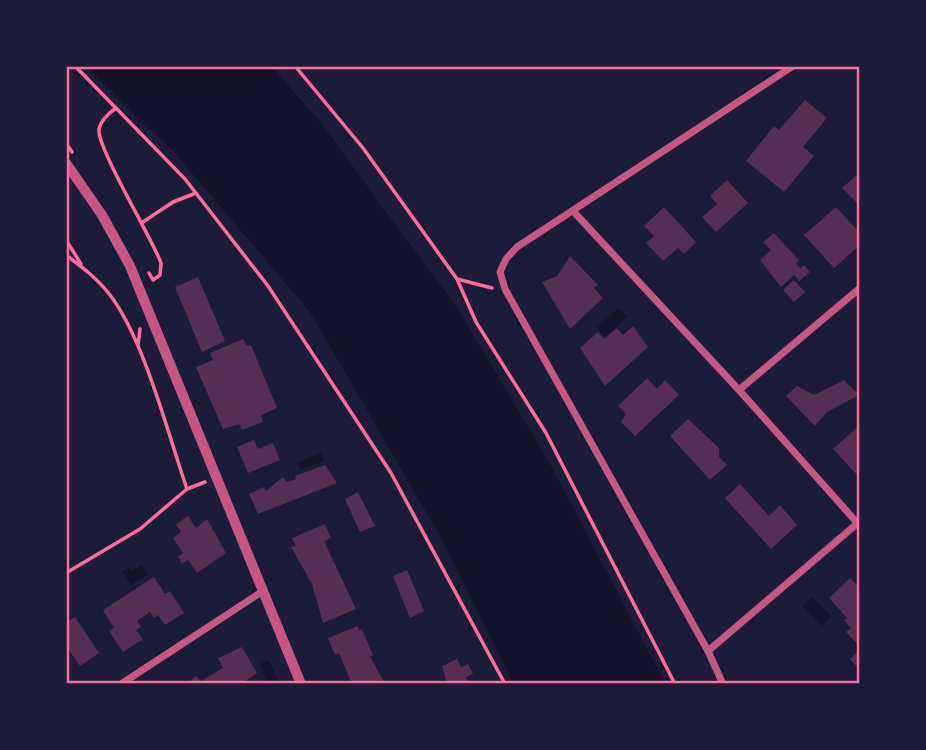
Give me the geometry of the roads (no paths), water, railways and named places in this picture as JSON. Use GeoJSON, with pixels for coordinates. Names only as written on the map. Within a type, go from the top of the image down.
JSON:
{"type":"FeatureCollection","features":[{"type":"Feature","properties":{"kind":"street"},"geometry":{"type":"LineString","coordinates":[[723,684],[708,651],[504,284],[500,272],[517,247],[793,66]]}},
{"type":"Feature","properties":{"kind":"street"},"geometry":{"type":"LineString","coordinates":[[66,163],[102,215],[130,267],[301,684]]}},
{"type":"Feature","properties":{"kind":"street"},"geometry":{"type":"LineString","coordinates":[[573,211],[859,524],[708,651]]}},
{"type":"Feature","properties":{"kind":"street"},"geometry":{"type":"LineString","coordinates":[[739,390],[859,288]]}},
{"type":"Feature","properties":{"kind":"street"},"geometry":{"type":"LineString","coordinates":[[121,684],[263,591]]}}]}
